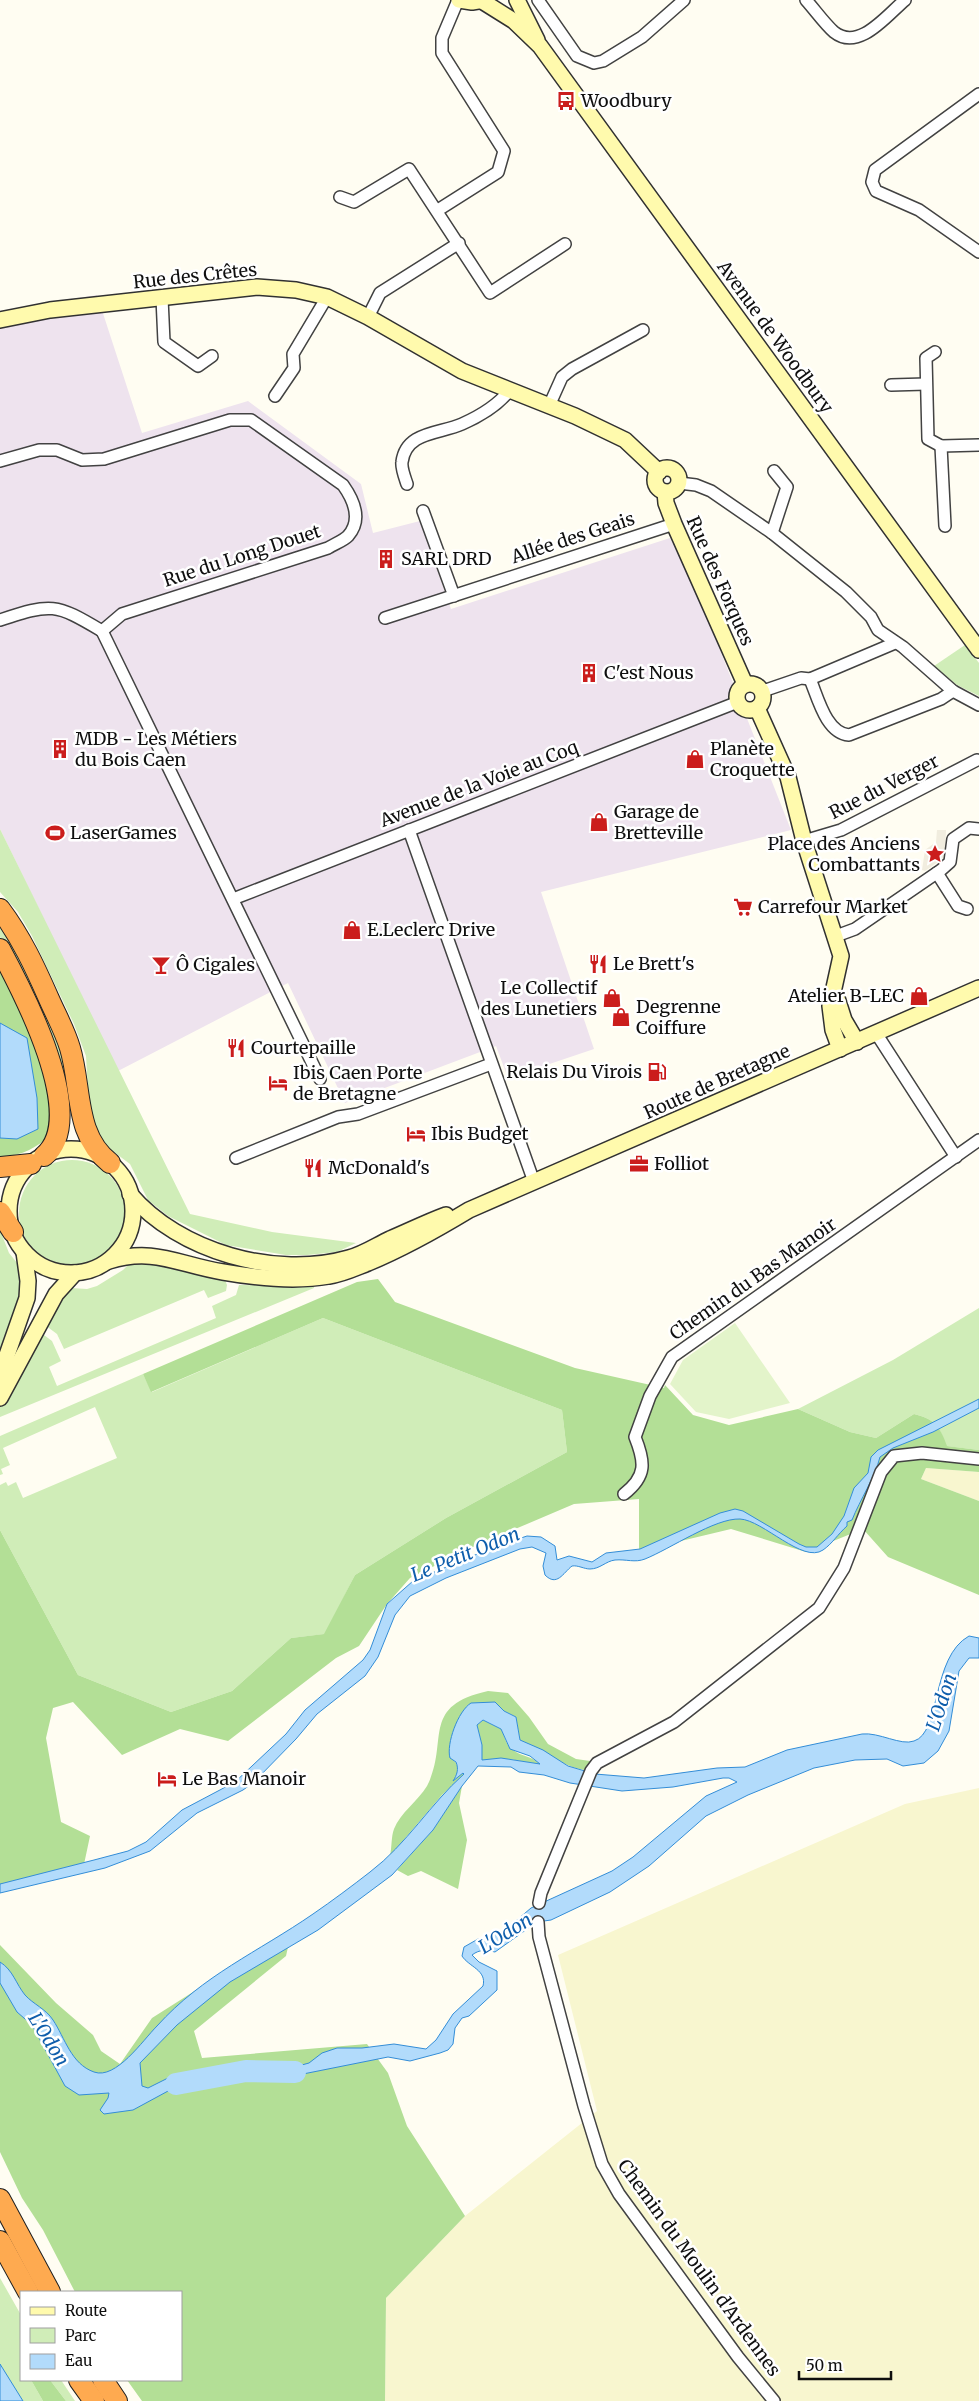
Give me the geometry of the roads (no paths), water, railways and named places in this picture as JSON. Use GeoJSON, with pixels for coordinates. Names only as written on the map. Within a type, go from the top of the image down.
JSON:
{"type":"FeatureCollection","features":[{"type":"Feature","properties":{"kind":"highway"},"geometry":{"type":"LineString","coordinates":[[0,909],[26,950],[64,1032],[74,1065],[80,1113],[87,1134],[99,1155],[110,1163]]}},
{"type":"Feature","properties":{"kind":"highway"},"geometry":{"type":"LineString","coordinates":[[0,949],[21,988],[46,1048],[58,1095],[60,1126],[55,1142],[38,1160],[0,1167]]}},
{"type":"Feature","properties":{"kind":"highway"},"geometry":{"type":"LineString","coordinates":[[0,1212],[12,1232]]}},
{"type":"Feature","properties":{"kind":"highway"},"geometry":{"type":"LineString","coordinates":[[0,2198],[49,2291]]}},
{"type":"Feature","properties":{"kind":"highway"},"geometry":{"type":"LineString","coordinates":[[0,2241],[27,2291]]}},
{"type":"Feature","properties":{"kind":"highway"},"geometry":{"type":"LineString","coordinates":[[80,2381],[94,2401]]}},
{"type":"Feature","properties":{"kind":"highway"},"geometry":{"type":"LineString","coordinates":[[104,2381],[117,2401]]}},
{"type":"Feature","properties":{"kind":"street","name":"Avenue de Woodbury"},"geometry":{"type":"LineString","coordinates":[[458,0],[483,1],[514,21],[540,46]]}},
{"type":"Feature","properties":{"kind":"street"},"geometry":{"type":"LineString","coordinates":[[438,210],[498,172],[504,151],[442,53],[442,38],[458,0]]}},
{"type":"Feature","properties":{"kind":"street","name":"Avenue de Woodbury"},"geometry":{"type":"LineString","coordinates":[[517,0],[540,46],[979,650]]}},
{"type":"Feature","properties":{"kind":"street"},"geometry":{"type":"LineString","coordinates":[[538,0],[577,56],[594,63],[602,61],[642,37],[684,0]]}},
{"type":"Feature","properties":{"kind":"street"},"geometry":{"type":"LineString","coordinates":[[806,0],[834,31],[842,37],[856,37],[865,34],[905,0]]}},
{"type":"Feature","properties":{"kind":"street"},"geometry":{"type":"LineString","coordinates":[[979,94],[875,170],[872,182],[880,194],[919,210],[979,252]]}},
{"type":"Feature","properties":{"kind":"street"},"geometry":{"type":"LineString","coordinates":[[340,197],[354,202],[409,168],[490,293],[565,244]]}},
{"type":"Feature","properties":{"kind":"street"},"geometry":{"type":"LineString","coordinates":[[368,318],[380,293],[459,244]]}},
{"type":"Feature","properties":{"kind":"street","name":"Rue des Crêtes"},"geometry":{"type":"LineString","coordinates":[[0,320],[50,310],[257,287],[296,290],[327,297],[462,371],[549,406],[625,440],[659,472]]}},
{"type":"Feature","properties":{"kind":"street"},"geometry":{"type":"LineString","coordinates":[[276,396],[294,368],[292,354],[327,297]]}},
{"type":"Feature","properties":{"kind":"street"},"geometry":{"type":"LineString","coordinates":[[162,298],[164,342],[198,366],[212,356]]}},
{"type":"Feature","properties":{"kind":"street"},"geometry":{"type":"LineString","coordinates":[[549,406],[562,377],[643,330]]}},
{"type":"Feature","properties":{"kind":"street"},"geometry":{"type":"LineString","coordinates":[[935,352],[926,358],[928,439],[941,446],[979,445]]}},
{"type":"Feature","properties":{"kind":"street"},"geometry":{"type":"LineString","coordinates":[[891,385],[926,384]]}},
{"type":"Feature","properties":{"kind":"street"},"geometry":{"type":"LineString","coordinates":[[407,484],[401,463],[408,445],[421,436],[462,424],[498,404],[509,391]]}},
{"type":"Feature","properties":{"kind":"street","name":"Rue du Long Douet"},"geometry":{"type":"LineString","coordinates":[[0,461],[39,450],[57,450],[82,460],[104,460],[230,420],[251,420],[343,485],[353,500],[356,520],[348,536],[328,548],[122,614],[102,631]]}},
{"type":"Feature","properties":{"kind":"street"},"geometry":{"type":"LineString","coordinates":[[941,446],[945,526]]}},
{"type":"Feature","properties":{"kind":"street"},"geometry":{"type":"LineString","coordinates":[[666,469],[673,470],[678,476],[679,483],[673,491],[665,492],[660,490],[656,484],[656,476],[659,472],[666,469]]}},
{"type":"Feature","properties":{"kind":"street"},"geometry":{"type":"LineString","coordinates":[[772,533],[787,487],[774,470]]}},
{"type":"Feature","properties":{"kind":"street"},"geometry":{"type":"LineString","coordinates":[[679,483],[710,491],[772,533],[846,592],[871,617],[878,630],[895,643],[904,647],[954,691],[979,705]]}},
{"type":"Feature","properties":{"kind":"street","name":"Rue des Forques"},"geometry":{"type":"LineString","coordinates":[[665,492],[666,503],[674,524],[745,684]]}},
{"type":"Feature","properties":{"kind":"street"},"geometry":{"type":"LineString","coordinates":[[423,511],[454,596]]}},
{"type":"Feature","properties":{"kind":"street","name":"Allée des Geais"},"geometry":{"type":"LineString","coordinates":[[385,618],[674,524]]}},
{"type":"Feature","properties":{"kind":"street"},"geometry":{"type":"LineString","coordinates":[[0,620],[34,609],[54,608],[70,612],[102,631],[320,1079]]}},
{"type":"Feature","properties":{"kind":"street"},"geometry":{"type":"LineString","coordinates":[[874,652],[878,630]]}},
{"type":"Feature","properties":{"kind":"street"},"geometry":{"type":"LineString","coordinates":[[762,691],[801,678],[810,679],[895,643]]}},
{"type":"Feature","properties":{"kind":"street"},"geometry":{"type":"LineString","coordinates":[[810,679],[831,726],[839,734],[849,735],[941,699],[954,691]]}},
{"type":"Feature","properties":{"kind":"street"},"geometry":{"type":"LineString","coordinates":[[745,684],[757,685],[762,691],[763,700],[757,708],[746,709],[738,702],[738,692],[745,684]]}},
{"type":"Feature","properties":{"kind":"street","name":"Avenue de la Voie au Coq"},"geometry":{"type":"LineString","coordinates":[[233,899],[738,702]]}},
{"type":"Feature","properties":{"kind":"street"},"geometry":{"type":"LineString","coordinates":[[757,708],[788,777],[804,841],[841,956],[830,1006],[833,1030],[840,1049]]}},
{"type":"Feature","properties":{"kind":"street","name":"Rue du Verger"},"geometry":{"type":"LineString","coordinates":[[804,841],[841,830],[976,760]]}},
{"type":"Feature","properties":{"kind":"street"},"geometry":{"type":"LineString","coordinates":[[836,936],[855,929],[937,873],[950,862],[953,839],[969,828],[979,829]]}},
{"type":"Feature","properties":{"kind":"street"},"geometry":{"type":"LineString","coordinates":[[409,830],[534,1182]]}},
{"type":"Feature","properties":{"kind":"street"},"geometry":{"type":"LineString","coordinates":[[937,873],[958,906],[967,909]]}},
{"type":"Feature","properties":{"kind":"street"},"geometry":{"type":"LineString","coordinates":[[835,984],[840,1010],[857,1042]]}},
{"type":"Feature","properties":{"kind":"street","name":"Route de Bretagne"},"geometry":{"type":"LineString","coordinates":[[109,1260],[123,1256],[145,1254],[234,1274],[292,1278],[330,1276],[353,1269],[419,1241],[469,1210],[979,988]]}},
{"type":"Feature","properties":{"kind":"street"},"geometry":{"type":"LineString","coordinates":[[876,1033],[956,1157]]}},
{"type":"Feature","properties":{"kind":"street"},"geometry":{"type":"LineString","coordinates":[[236,1158],[338,1117],[358,1114],[491,1064]]}},
{"type":"Feature","properties":{"kind":"street","name":"Chemin du Bas Manoir"},"geometry":{"type":"LineString","coordinates":[[624,1494],[636,1485],[642,1471],[642,1455],[635,1437],[650,1396],[672,1357],[979,1140]]}},
{"type":"Feature","properties":{"kind":"street"},"geometry":{"type":"LineString","coordinates":[[0,1374],[27,1298],[28,1281],[24,1252],[12,1232],[9,1208],[11,1195],[16,1184],[38,1160],[71,1150],[92,1154],[110,1163],[126,1182],[133,1208],[130,1230],[119,1250],[109,1260],[93,1269],[75,1273],[47,1268],[24,1252]]}},
{"type":"Feature","properties":{"kind":"street","name":"Route de Bretagne"},"geometry":{"type":"LineString","coordinates":[[130,1194],[160,1223],[205,1247],[256,1260],[288,1264],[312,1264],[350,1258],[445,1215],[469,1210]]}},
{"type":"Feature","properties":{"kind":"street"},"geometry":{"type":"LineString","coordinates":[[0,1398],[56,1294],[75,1273]]}},
{"type":"Feature","properties":{"kind":"street"},"geometry":{"type":"LineString","coordinates":[[540,1903],[541,1893],[591,1771],[597,1763],[674,1722],[819,1608],[844,1568],[881,1472],[894,1456],[922,1453],[979,1459]]}},
{"type":"Feature","properties":{"kind":"street","name":"Chemin du Moulin d'Ardennes"},"geometry":{"type":"LineString","coordinates":[[538,1922],[539,1938],[553,1992],[602,2164],[619,2194],[738,2357],[774,2401]]}},
{"type":"Feature","properties":{"kind":"water"},"geometry":{"type":"Polygon","coordinates":[[[0,1023],[27,1038],[37,1098],[38,1129],[17,1139],[0,1138],[0,1023]]]}},
{"type":"Feature","properties":{"kind":"water"},"geometry":{"type":"Polygon","coordinates":[[[979,1399],[979,1408],[933,1432],[893,1448],[880,1457],[875,1472],[852,1520],[847,1522],[847,1526],[829,1545],[815,1553],[794,1547],[749,1521],[740,1519],[730,1520],[718,1523],[645,1559],[638,1561],[615,1560],[590,1569],[572,1566],[560,1578],[553,1580],[545,1575],[543,1566],[546,1553],[532,1547],[520,1549],[446,1578],[410,1596],[395,1615],[378,1657],[365,1676],[317,1714],[296,1739],[253,1783],[197,1813],[150,1851],[105,1868],[0,1893],[0,1884],[128,1851],[146,1842],[182,1810],[235,1782],[286,1734],[305,1710],[363,1660],[370,1650],[387,1604],[413,1581],[494,1547],[527,1536],[541,1537],[555,1546],[557,1560],[569,1556],[592,1562],[606,1553],[640,1549],[720,1513],[735,1509],[743,1511],[799,1544],[806,1547],[817,1547],[832,1534],[844,1516],[854,1488],[868,1473],[871,1457],[878,1450],[979,1399]]]}},
{"type":"Feature","properties":{"kind":"water"},"geometry":{"type":"Polygon","coordinates":[[[969,1636],[979,1638],[979,1658],[969,1658],[959,1671],[949,1731],[938,1751],[924,1763],[903,1766],[887,1759],[855,1760],[814,1768],[748,1795],[706,1816],[649,1866],[610,1892],[551,1920],[537,1922],[495,1952],[483,1950],[475,1953],[472,1955],[479,1962],[497,1971],[497,1990],[469,2016],[462,2018],[455,2028],[453,2044],[448,2050],[440,2053],[410,2061],[388,2057],[293,2076],[264,2070],[247,2069],[181,2084],[133,2110],[104,2114],[100,2110],[109,2093],[79,2095],[65,2086],[32,2025],[17,2012],[0,1983],[0,1962],[11,1973],[25,1995],[50,2016],[69,2050],[80,2063],[94,2072],[102,2073],[111,2070],[120,2065],[137,2049],[157,2026],[193,1992],[320,1909],[370,1872],[396,1849],[440,1798],[464,1774],[453,1781],[457,1767],[456,1762],[450,1758],[449,1752],[454,1728],[466,1707],[471,1703],[495,1702],[504,1711],[516,1717],[520,1740],[543,1750],[568,1766],[595,1774],[644,1778],[717,1768],[745,1767],[787,1750],[862,1734],[875,1735],[903,1742],[914,1741],[923,1735],[929,1724],[942,1676],[948,1660],[957,1646],[969,1636]],[[483,1720],[477,1725],[482,1745],[482,1760],[501,1758],[540,1764],[530,1756],[510,1749],[501,1729],[483,1720]],[[478,1766],[462,1786],[433,1830],[392,1875],[318,1930],[230,1982],[177,2025],[140,2063],[142,2086],[148,2088],[182,2073],[257,2062],[298,2066],[309,2063],[322,2053],[337,2048],[362,2048],[394,2044],[426,2049],[436,2040],[453,2014],[483,1986],[484,1981],[480,1972],[462,1956],[464,1947],[478,1939],[504,1931],[531,1908],[612,1871],[633,1857],[706,1796],[737,1782],[729,1778],[723,1778],[673,1787],[622,1791],[570,1783],[544,1775],[519,1772],[511,1767],[478,1766]]]}},
{"type":"Feature","properties":{"kind":"water"},"geometry":{"type":"Polygon","coordinates":[[[0,2364],[23,2401],[0,2401],[0,2364]]]}},
{"type":"Feature","properties":{"kind":"waterway","name":"L'Odon"},"geometry":{"type":"LineString","coordinates":[[176,2084],[246,2071],[295,2072]]}},
{"type":"Feature","properties":{"kind":"place","name":"Woodbury"},"geometry":{"type":"Point","coordinates":[566,101]}},
{"type":"Feature","properties":{"kind":"place","name":"SARL DRD"},"geometry":{"type":"Point","coordinates":[386,559]}},
{"type":"Feature","properties":{"kind":"place","name":"C'est Nous"},"geometry":{"type":"Point","coordinates":[589,673]}},
{"type":"Feature","properties":{"kind":"place","name":"MDB - Les Métiers du Bois Caen"},"geometry":{"type":"Point","coordinates":[60,749]}},
{"type":"Feature","properties":{"kind":"place","name":"Planète Croquette"},"geometry":{"type":"Point","coordinates":[695,759]}},
{"type":"Feature","properties":{"kind":"place","name":"Garage de Bretteville"},"geometry":{"type":"Point","coordinates":[599,822]}},
{"type":"Feature","properties":{"kind":"place","name":"LaserGames"},"geometry":{"type":"Point","coordinates":[55,833]}},
{"type":"Feature","properties":{"kind":"place","name":"Place des Anciens Combattants"},"geometry":{"type":"Point","coordinates":[935,854]}},
{"type":"Feature","properties":{"kind":"place","name":"Carrefour Market"},"geometry":{"type":"Point","coordinates":[743,907]}},
{"type":"Feature","properties":{"kind":"place","name":"E.Leclerc Drive"},"geometry":{"type":"Point","coordinates":[352,930]}},
{"type":"Feature","properties":{"kind":"place","name":"Le Brett's"},"geometry":{"type":"Point","coordinates":[598,964]}},
{"type":"Feature","properties":{"kind":"place","name":"Ô Cigales"},"geometry":{"type":"Point","coordinates":[161,965]}},
{"type":"Feature","properties":{"kind":"place","name":"Atelier B-LEC"},"geometry":{"type":"Point","coordinates":[919,996]}},
{"type":"Feature","properties":{"kind":"place","name":"Le Collectif des Lunetiers"},"geometry":{"type":"Point","coordinates":[612,998]}},
{"type":"Feature","properties":{"kind":"place","name":"Degrenne Coiffure"},"geometry":{"type":"Point","coordinates":[621,1017]}},
{"type":"Feature","properties":{"kind":"place","name":"Courtepaille"},"geometry":{"type":"Point","coordinates":[236,1048]}},
{"type":"Feature","properties":{"kind":"place","name":"Relais Du Virois"},"geometry":{"type":"Point","coordinates":[657,1072]}},
{"type":"Feature","properties":{"kind":"place","name":"Ibis Caen Porte de Bretagne"},"geometry":{"type":"Point","coordinates":[278,1083]}},
{"type":"Feature","properties":{"kind":"place","name":"Ibis Budget"},"geometry":{"type":"Point","coordinates":[416,1134]}},
{"type":"Feature","properties":{"kind":"place","name":"Folliot"},"geometry":{"type":"Point","coordinates":[639,1164]}},
{"type":"Feature","properties":{"kind":"place","name":"McDonald's"},"geometry":{"type":"Point","coordinates":[313,1168]}},
{"type":"Feature","properties":{"kind":"place","name":"Le Bas Manoir"},"geometry":{"type":"Point","coordinates":[167,1779]}},
{"type":"Feature","properties":{"kind":"water label","name":"Le Petit Odon"},"geometry":{"type":"Point","coordinates":[465,1554]}}]}
